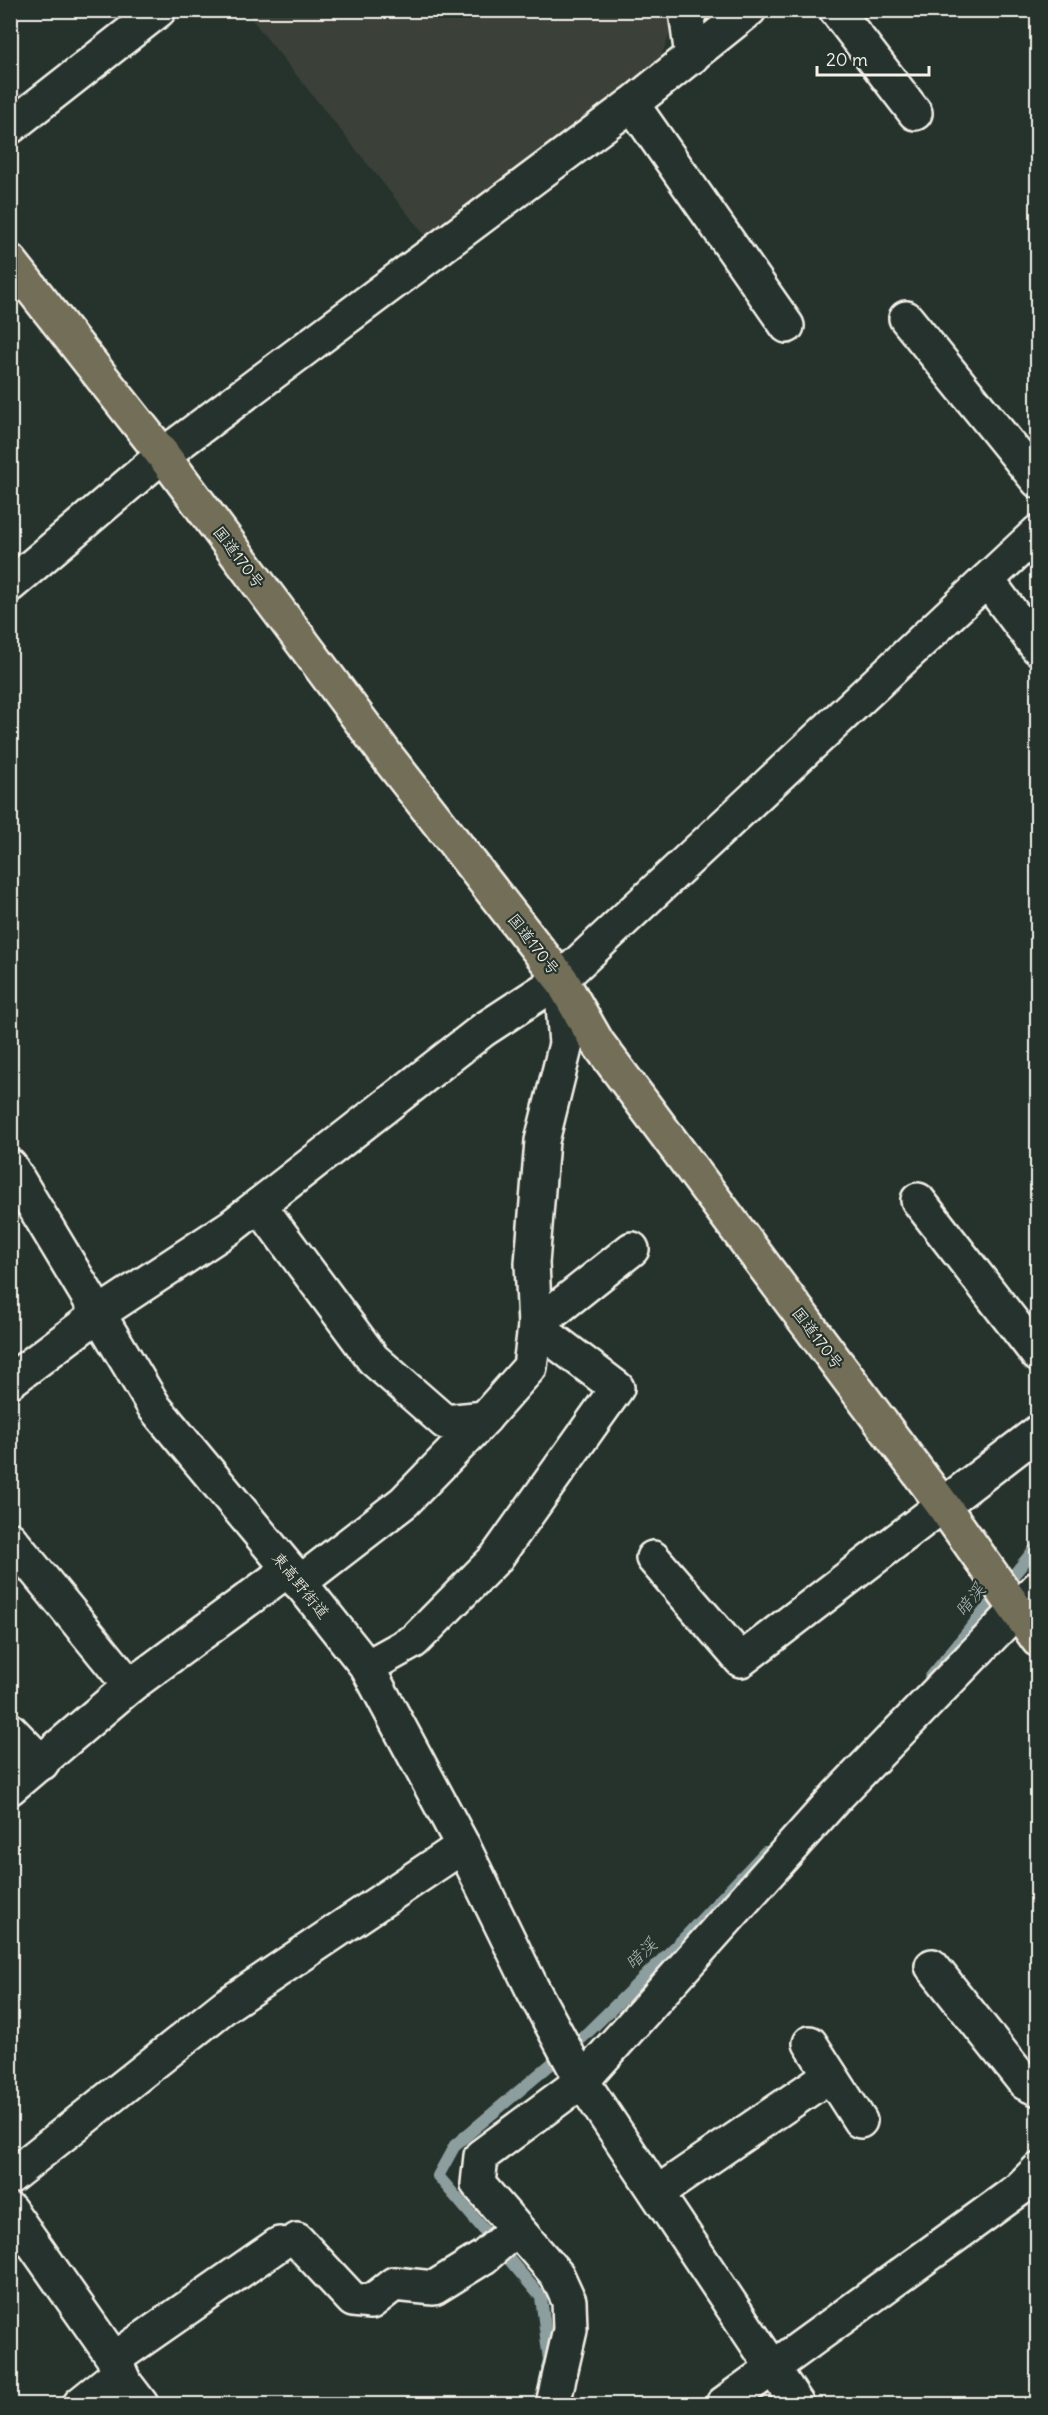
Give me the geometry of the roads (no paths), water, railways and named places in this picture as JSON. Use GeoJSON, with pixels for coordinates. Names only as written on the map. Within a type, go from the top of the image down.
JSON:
{"type":"FeatureCollection","features":[{"type":"Feature","properties":{"kind":"highway","name":"国道170号"},"geometry":{"type":"LineString","coordinates":[[10,261],[163,455],[389,759],[561,979],[597,1042],[942,1504],[987,1568],[1024,1602],[1038,1640]]}},
{"type":"Feature","properties":{"kind":"street"},"geometry":{"type":"LineString","coordinates":[[10,127],[159,10]]}},
{"type":"Feature","properties":{"kind":"street"},"geometry":{"type":"LineString","coordinates":[[691,10],[687,19],[692,57]]}},
{"type":"Feature","properties":{"kind":"street"},"geometry":{"type":"LineString","coordinates":[[10,585],[163,455],[632,104],[749,10]]}},
{"type":"Feature","properties":{"kind":"street"},"geometry":{"type":"LineString","coordinates":[[837,10],[915,113]]}},
{"type":"Feature","properties":{"kind":"street"},"geometry":{"type":"LineString","coordinates":[[632,104],[788,326]]}},
{"type":"Feature","properties":{"kind":"street"},"geometry":{"type":"LineString","coordinates":[[906,318],[1038,481]]}},
{"type":"Feature","properties":{"kind":"street"},"geometry":{"type":"LineString","coordinates":[[10,1381],[100,1312],[232,1226],[483,1030],[561,979],[1038,532]]}},
{"type":"Feature","properties":{"kind":"street"},"geometry":{"type":"LineString","coordinates":[[987,580],[1038,648]]}},
{"type":"Feature","properties":{"kind":"street"},"geometry":{"type":"LineString","coordinates":[[10,1788],[130,1686],[404,1502],[485,1418],[530,1367],[535,1326],[532,1263],[542,1141],[566,1044],[561,979]]}},
{"type":"Feature","properties":{"kind":"street","name":"東高野街道"},"geometry":{"type":"LineString","coordinates":[[10,1166],[100,1312],[155,1408],[367,1667],[463,1846],[532,1988],[580,2077],[796,2404]]}},
{"type":"Feature","properties":{"kind":"street"},"geometry":{"type":"LineString","coordinates":[[918,1200],[1038,1355]]}},
{"type":"Feature","properties":{"kind":"street"},"geometry":{"type":"LineString","coordinates":[[259,1205],[373,1359],[445,1422],[485,1418]]}},
{"type":"Feature","properties":{"kind":"street"},"geometry":{"type":"LineString","coordinates":[[535,1326],[632,1249]]}},
{"type":"Feature","properties":{"kind":"street"},"geometry":{"type":"LineString","coordinates":[[367,1667],[414,1641],[496,1558],[617,1388],[535,1326]]}},
{"type":"Feature","properties":{"kind":"street"},"geometry":{"type":"LineString","coordinates":[[653,1558],[741,1660],[1038,1432]]}},
{"type":"Feature","properties":{"kind":"street"},"geometry":{"type":"LineString","coordinates":[[10,1539],[130,1686]]}},
{"type":"Feature","properties":{"kind":"street"},"geometry":{"type":"LineString","coordinates":[[553,2404],[570,2330],[569,2301],[557,2275],[501,2242],[478,2184],[482,2156],[580,2077],[838,1795],[1024,1602]]}},
{"type":"Feature","properties":{"kind":"street"},"geometry":{"type":"LineString","coordinates":[[10,1730],[42,1763]]}},
{"type":"Feature","properties":{"kind":"street"},"geometry":{"type":"LineString","coordinates":[[10,2177],[225,2006],[463,1846]]}},
{"type":"Feature","properties":{"kind":"street"},"geometry":{"type":"LineString","coordinates":[[932,1966],[1025,2083],[1038,2090]]}},
{"type":"Feature","properties":{"kind":"street"},"geometry":{"type":"LineString","coordinates":[[810,2043],[860,2121]]}},
{"type":"Feature","properties":{"kind":"street"},"geometry":{"type":"LineString","coordinates":[[657,2193],[830,2075]]}},
{"type":"Feature","properties":{"kind":"street"},"geometry":{"type":"LineString","coordinates":[[723,2404],[1018,2190],[1038,2170]]}},
{"type":"Feature","properties":{"kind":"street"},"geometry":{"type":"LineString","coordinates":[[10,2211],[141,2404]]}},
{"type":"Feature","properties":{"kind":"street"},"geometry":{"type":"LineString","coordinates":[[80,2404],[117,2366],[288,2242],[353,2300],[371,2302],[393,2284],[434,2288],[501,2242]]}},
{"type":"Feature","properties":{"kind":"waterway","name":"暗渓"},"geometry":{"type":"LineString","coordinates":[[930,1678],[1038,1545]]}},
{"type":"Feature","properties":{"kind":"waterway","name":"暗渓"},"geometry":{"type":"LineString","coordinates":[[547,2368],[549,2360],[541,2297],[438,2176],[455,2145],[582,2038],[681,1941],[765,1852]]}}]}
